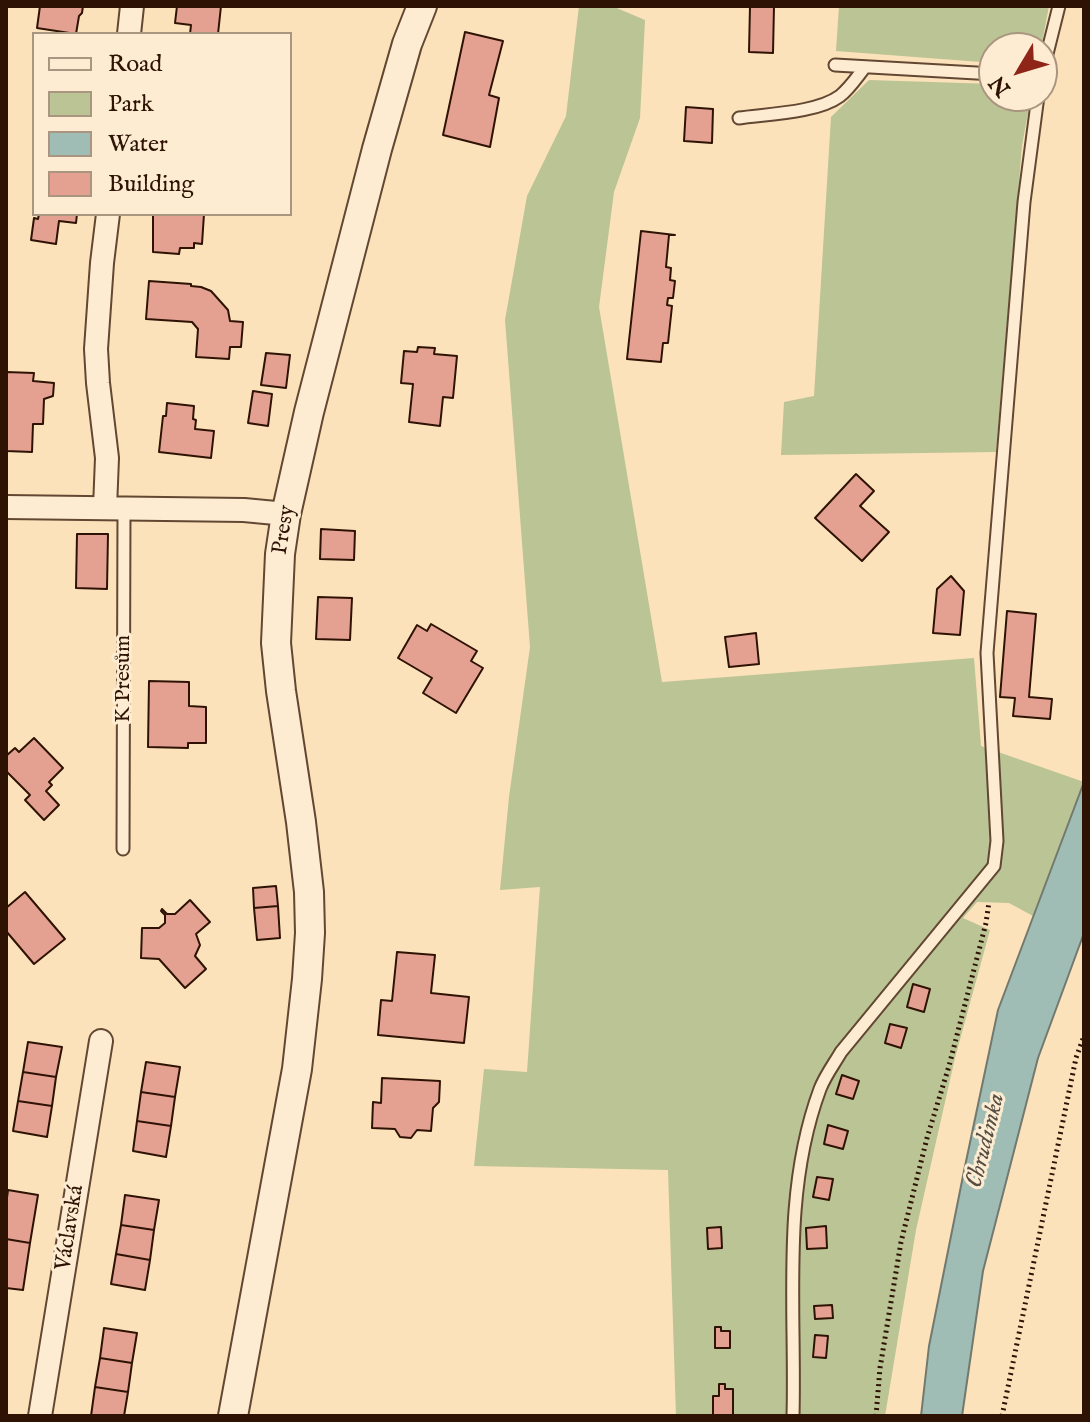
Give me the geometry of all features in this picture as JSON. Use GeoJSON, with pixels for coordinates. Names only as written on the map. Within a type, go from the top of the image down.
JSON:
{"type":"FeatureCollection","features":[{"type":"Feature","properties":{"kind":"street"},"geometry":{"type":"LineString","coordinates":[[129,32],[132,6]]}},
{"type":"Feature","properties":{"kind":"street","name":"Presy"},"geometry":{"type":"LineString","coordinates":[[233,1416],[297,1069],[307,979],[309,892],[276,643],[280,554],[309,412],[377,149],[407,44],[422,6]]}},
{"type":"Feature","properties":{"kind":"street","name":"K Presům"},"geometry":{"type":"LineString","coordinates":[[108,216],[96,349],[115,508]]}},
{"type":"Feature","properties":{"kind":"street"},"geometry":{"type":"LineString","coordinates":[[6,507],[244,510],[286,514]]}},
{"type":"Feature","properties":{"kind":"street","name":"Václavská"},"geometry":{"type":"LineString","coordinates":[[40,1416],[101,1041]]}},
{"type":"Feature","properties":{"kind":"lane"},"geometry":{"type":"LineString","coordinates":[[1052,32],[1059,6]]}},
{"type":"Feature","properties":{"kind":"lane"},"geometry":{"type":"LineString","coordinates":[[835,65],[978,73]]}},
{"type":"Feature","properties":{"kind":"lane"},"geometry":{"type":"LineString","coordinates":[[739,118],[829,102],[841,95],[865,67]]}},
{"type":"Feature","properties":{"kind":"lane"},"geometry":{"type":"LineString","coordinates":[[793,1416],[794,1218],[805,1137],[821,1086],[841,1052],[994,866],[997,841],[987,653],[1024,202],[1036,112]]}},
{"type":"Feature","properties":{"kind":"lane","name":"K Presům"},"geometry":{"type":"LineString","coordinates":[[115,508],[123,849]]}},
{"type":"Feature","properties":{"kind":"path"},"geometry":{"type":"LineString","coordinates":[[876,1416],[880,1368],[901,1242],[986,923],[994,866]]}},
{"type":"Feature","properties":{"kind":"path"},"geometry":{"type":"LineString","coordinates":[[1002,1416],[1076,1058],[1084,1036]]}},
{"type":"Feature","properties":{"kind":"green space"},"geometry":{"type":"Polygon","coordinates":[[[579,6],[612,6],[645,20],[640,118],[614,192],[599,307],[662,682],[974,658],[981,746],[1084,782],[1033,916],[1009,903],[977,902],[963,918],[990,930],[955,1058],[916,1230],[885,1416],[676,1416],[668,1170],[474,1166],[484,1069],[527,1072],[540,887],[500,890],[509,797],[530,647],[505,320],[527,196],[566,116],[579,6]]]}},
{"type":"Feature","properties":{"kind":"green space"},"geometry":{"type":"Polygon","coordinates":[[[839,6],[1049,6],[1044,32],[978,32],[978,62],[836,51],[839,6]]]}},
{"type":"Feature","properties":{"kind":"green space"},"geometry":{"type":"Polygon","coordinates":[[[869,80],[978,83],[978,112],[1028,112],[1022,146],[996,452],[781,455],[784,402],[814,396],[831,117],[869,80]]]}},
{"type":"Feature","properties":{"kind":"water","name":"Chrudimka"},"geometry":{"type":"Polygon","coordinates":[[[1084,782],[1084,933],[1038,1058],[983,1271],[962,1416],[921,1416],[929,1346],[998,1010],[1084,782]]]}},
{"type":"Feature","properties":{"kind":"building"},"geometry":{"type":"Polygon","coordinates":[[[40,6],[83,6],[76,32],[37,28],[40,6]]]}},
{"type":"Feature","properties":{"kind":"building"},"geometry":{"type":"Polygon","coordinates":[[[177,6],[221,6],[218,32],[190,32],[191,25],[175,23],[177,6]]]}},
{"type":"Feature","properties":{"kind":"building"},"geometry":{"type":"Polygon","coordinates":[[[750,6],[774,6],[773,53],[749,52],[750,6]]]}},
{"type":"Feature","properties":{"kind":"building"},"geometry":{"type":"Polygon","coordinates":[[[465,32],[503,41],[489,95],[499,98],[490,147],[443,135],[465,32]]]}},
{"type":"Feature","properties":{"kind":"building"},"geometry":{"type":"Polygon","coordinates":[[[686,107],[713,109],[712,143],[684,141],[686,107]]]}},
{"type":"Feature","properties":{"kind":"building"},"geometry":{"type":"Polygon","coordinates":[[[39,216],[77,216],[76,223],[59,221],[56,244],[31,240],[34,218],[38,219],[39,216]]]}},
{"type":"Feature","properties":{"kind":"building"},"geometry":{"type":"Polygon","coordinates":[[[153,216],[204,216],[202,244],[194,243],[194,248],[180,248],[179,254],[153,252],[153,216]]]}},
{"type":"Feature","properties":{"kind":"building"},"geometry":{"type":"Polygon","coordinates":[[[641,231],[675,235],[669,235],[666,267],[671,268],[670,280],[675,281],[673,298],[668,298],[667,305],[672,306],[668,343],[663,343],[661,362],[627,359],[641,231]]]}},
{"type":"Feature","properties":{"kind":"building"},"geometry":{"type":"Polygon","coordinates":[[[149,281],[191,284],[211,291],[228,310],[230,321],[243,322],[241,347],[230,347],[229,359],[196,357],[198,329],[192,322],[146,319],[149,281]]]}},
{"type":"Feature","properties":{"kind":"building"},"geometry":{"type":"Polygon","coordinates":[[[418,347],[435,348],[434,354],[457,356],[453,398],[443,397],[440,426],[409,422],[413,384],[401,383],[404,351],[417,352],[418,347]]]}},
{"type":"Feature","properties":{"kind":"building"},"geometry":{"type":"Polygon","coordinates":[[[266,353],[290,355],[286,388],[261,385],[266,353]]]}},
{"type":"Feature","properties":{"kind":"building"},"geometry":{"type":"Polygon","coordinates":[[[6,372],[34,373],[33,381],[54,383],[53,396],[44,399],[43,424],[33,424],[32,452],[6,451],[6,372]]]}},
{"type":"Feature","properties":{"kind":"building"},"geometry":{"type":"Polygon","coordinates":[[[253,391],[272,394],[268,426],[248,423],[253,391]]]}},
{"type":"Feature","properties":{"kind":"building"},"geometry":{"type":"Polygon","coordinates":[[[167,403],[194,406],[195,429],[214,431],[211,458],[159,452],[167,403]]]}},
{"type":"Feature","properties":{"kind":"building"},"geometry":{"type":"Polygon","coordinates":[[[856,474],[874,491],[860,506],[889,532],[862,561],[815,518],[856,474]]]}},
{"type":"Feature","properties":{"kind":"building"},"geometry":{"type":"Polygon","coordinates":[[[321,529],[355,531],[354,560],[320,559],[321,529]]]}},
{"type":"Feature","properties":{"kind":"building"},"geometry":{"type":"Polygon","coordinates":[[[77,534],[108,534],[107,589],[76,588],[77,534]]]}},
{"type":"Feature","properties":{"kind":"building"},"geometry":{"type":"Polygon","coordinates":[[[951,576],[964,591],[960,635],[933,633],[937,589],[951,576]]]}},
{"type":"Feature","properties":{"kind":"building"},"geometry":{"type":"Polygon","coordinates":[[[318,597],[352,598],[350,640],[316,639],[318,597]]]}},
{"type":"Feature","properties":{"kind":"building"},"geometry":{"type":"Polygon","coordinates":[[[1007,611],[1036,614],[1029,697],[1052,699],[1050,719],[1013,716],[1015,698],[1000,697],[1007,611]]]}},
{"type":"Feature","properties":{"kind":"building"},"geometry":{"type":"Polygon","coordinates":[[[431,624],[477,651],[471,661],[483,668],[456,713],[423,693],[432,678],[398,658],[417,625],[427,631],[431,624]]]}},
{"type":"Feature","properties":{"kind":"building"},"geometry":{"type":"Polygon","coordinates":[[[756,633],[759,664],[729,667],[725,637],[756,633]]]}},
{"type":"Feature","properties":{"kind":"building"},"geometry":{"type":"Polygon","coordinates":[[[149,681],[189,682],[189,706],[206,707],[206,743],[188,743],[188,748],[148,747],[149,681]]]}},
{"type":"Feature","properties":{"kind":"building"},"geometry":{"type":"Polygon","coordinates":[[[34,738],[63,768],[49,782],[52,785],[46,791],[59,805],[44,820],[25,800],[30,795],[6,771],[6,756],[15,748],[19,752],[34,738]]]}},
{"type":"Feature","properties":{"kind":"building"},"geometry":{"type":"Polygon","coordinates":[[[276,886],[278,906],[254,908],[253,888],[276,886]]]}},
{"type":"Feature","properties":{"kind":"building"},"geometry":{"type":"Polygon","coordinates":[[[25,892],[65,939],[34,964],[6,931],[6,908],[25,892]]]}},
{"type":"Feature","properties":{"kind":"building"},"geometry":{"type":"Polygon","coordinates":[[[190,900],[210,922],[196,934],[200,945],[195,956],[206,969],[185,988],[159,959],[141,958],[142,928],[159,928],[165,923],[162,909],[167,914],[175,914],[190,900]]]}},
{"type":"Feature","properties":{"kind":"building"},"geometry":{"type":"Polygon","coordinates":[[[278,906],[280,938],[257,940],[254,908],[278,906]]]}},
{"type":"Feature","properties":{"kind":"building"},"geometry":{"type":"Polygon","coordinates":[[[397,952],[435,955],[431,993],[469,997],[464,1043],[378,1035],[381,1000],[392,1001],[397,952]]]}},
{"type":"Feature","properties":{"kind":"building"},"geometry":{"type":"Polygon","coordinates":[[[913,984],[930,989],[924,1012],[907,1007],[913,984]]]}},
{"type":"Feature","properties":{"kind":"building"},"geometry":{"type":"Polygon","coordinates":[[[890,1024],[907,1028],[901,1048],[885,1043],[890,1024]]]}},
{"type":"Feature","properties":{"kind":"building"},"geometry":{"type":"Polygon","coordinates":[[[28,1042],[62,1047],[56,1077],[23,1072],[28,1042]]]}},
{"type":"Feature","properties":{"kind":"building"},"geometry":{"type":"Polygon","coordinates":[[[146,1062],[180,1067],[175,1097],[141,1092],[146,1062]]]}},
{"type":"Feature","properties":{"kind":"building"},"geometry":{"type":"Polygon","coordinates":[[[23,1072],[56,1077],[52,1106],[18,1101],[23,1072]]]}},
{"type":"Feature","properties":{"kind":"building"},"geometry":{"type":"Polygon","coordinates":[[[842,1075],[859,1081],[853,1099],[836,1094],[842,1075]]]}},
{"type":"Feature","properties":{"kind":"building"},"geometry":{"type":"Polygon","coordinates":[[[382,1078],[440,1081],[439,1102],[433,1108],[431,1131],[417,1130],[411,1138],[400,1137],[395,1129],[372,1128],[373,1102],[381,1103],[382,1078]]]}},
{"type":"Feature","properties":{"kind":"building"},"geometry":{"type":"Polygon","coordinates":[[[141,1092],[175,1097],[171,1126],[137,1121],[141,1092]]]}},
{"type":"Feature","properties":{"kind":"building"},"geometry":{"type":"Polygon","coordinates":[[[18,1101],[52,1106],[47,1137],[13,1131],[18,1101]]]}},
{"type":"Feature","properties":{"kind":"building"},"geometry":{"type":"Polygon","coordinates":[[[137,1121],[171,1126],[166,1157],[133,1151],[137,1121]]]}},
{"type":"Feature","properties":{"kind":"building"},"geometry":{"type":"Polygon","coordinates":[[[828,1125],[848,1131],[843,1149],[824,1144],[828,1125]]]}},
{"type":"Feature","properties":{"kind":"building"},"geometry":{"type":"Polygon","coordinates":[[[817,1177],[833,1179],[829,1200],[813,1197],[817,1177]]]}},
{"type":"Feature","properties":{"kind":"building"},"geometry":{"type":"Polygon","coordinates":[[[8,1190],[38,1195],[30,1243],[6,1239],[8,1190]]]}},
{"type":"Feature","properties":{"kind":"building"},"geometry":{"type":"Polygon","coordinates":[[[125,1195],[159,1200],[154,1230],[121,1225],[125,1195]]]}},
{"type":"Feature","properties":{"kind":"building"},"geometry":{"type":"Polygon","coordinates":[[[121,1225],[154,1230],[150,1260],[116,1254],[121,1225]]]}},
{"type":"Feature","properties":{"kind":"building"},"geometry":{"type":"Polygon","coordinates":[[[826,1226],[827,1248],[807,1249],[806,1228],[826,1226]]]}},
{"type":"Feature","properties":{"kind":"building"},"geometry":{"type":"Polygon","coordinates":[[[721,1227],[722,1248],[708,1249],[707,1228],[721,1227]]]}},
{"type":"Feature","properties":{"kind":"building"},"geometry":{"type":"Polygon","coordinates":[[[6,1239],[30,1243],[23,1290],[6,1288],[6,1239]]]}},
{"type":"Feature","properties":{"kind":"building"},"geometry":{"type":"Polygon","coordinates":[[[116,1254],[150,1260],[145,1290],[111,1284],[116,1254]]]}},
{"type":"Feature","properties":{"kind":"building"},"geometry":{"type":"Polygon","coordinates":[[[832,1305],[833,1318],[815,1319],[814,1306],[832,1305]]]}},
{"type":"Feature","properties":{"kind":"building"},"geometry":{"type":"Polygon","coordinates":[[[715,1327],[730,1331],[730,1348],[715,1348],[715,1327]]]}},
{"type":"Feature","properties":{"kind":"building"},"geometry":{"type":"Polygon","coordinates":[[[104,1328],[137,1333],[132,1363],[100,1358],[104,1328]]]}},
{"type":"Feature","properties":{"kind":"building"},"geometry":{"type":"Polygon","coordinates":[[[815,1335],[828,1336],[826,1358],[813,1357],[815,1335]]]}},
{"type":"Feature","properties":{"kind":"building"},"geometry":{"type":"Polygon","coordinates":[[[100,1358],[132,1363],[128,1392],[95,1387],[100,1358]]]}},
{"type":"Feature","properties":{"kind":"building"},"geometry":{"type":"Polygon","coordinates":[[[719,1384],[725,1384],[725,1389],[733,1389],[733,1416],[713,1416],[713,1396],[719,1396],[719,1384]]]}},
{"type":"Feature","properties":{"kind":"building"},"geometry":{"type":"Polygon","coordinates":[[[95,1387],[128,1392],[124,1416],[91,1416],[95,1387]]]}}]}
